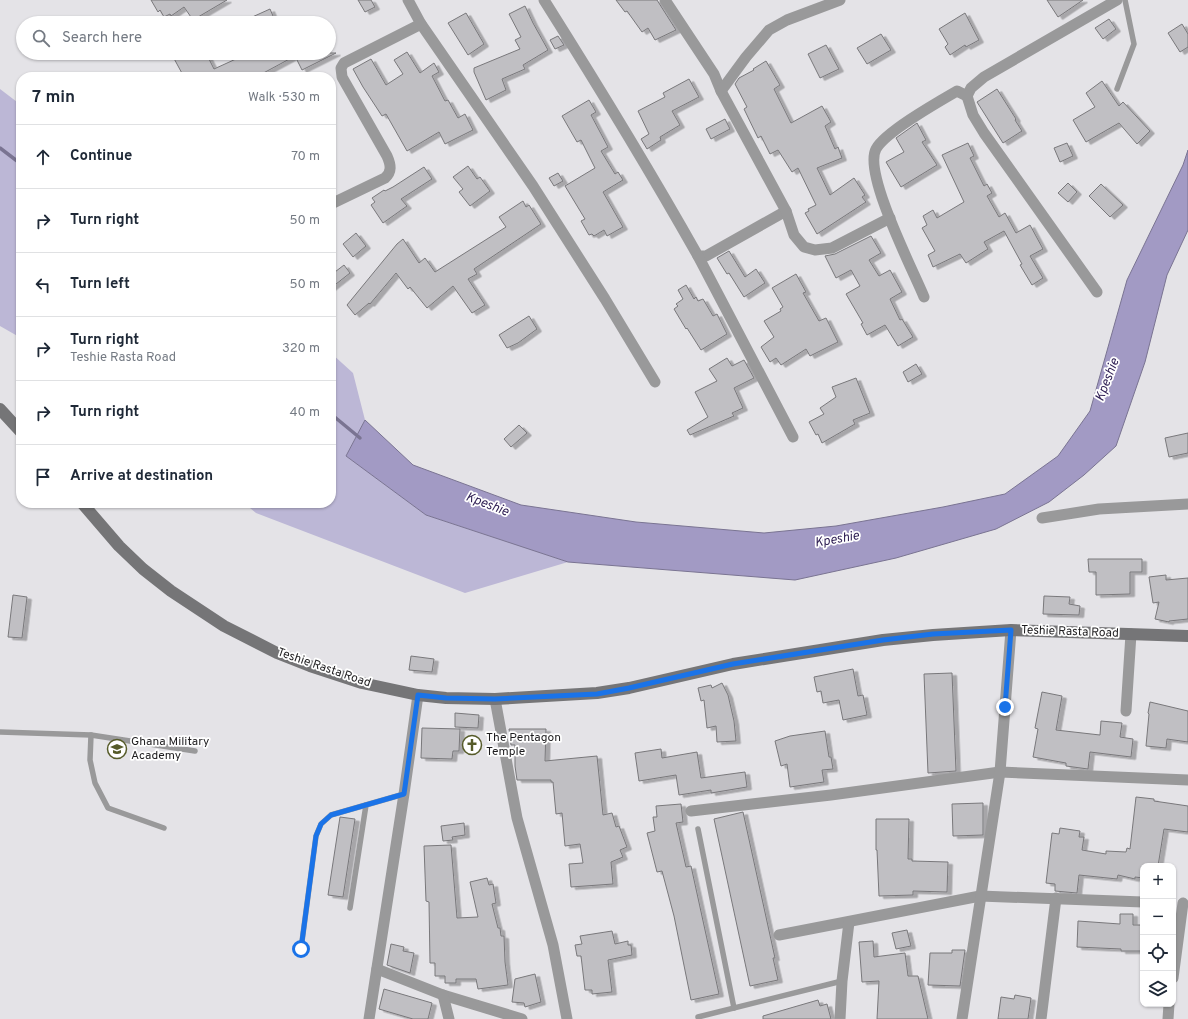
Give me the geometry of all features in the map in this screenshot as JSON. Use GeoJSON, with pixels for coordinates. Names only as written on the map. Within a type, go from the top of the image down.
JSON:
{"type":"FeatureCollection","features":[{"type":"Feature","properties":{"kind":"main road"},"geometry":{"type":"LineString","coordinates":[[0,409],[16,427]]}},
{"type":"Feature","properties":{"kind":"main road","name":"Teshie Rasta Road"},"geometry":{"type":"LineString","coordinates":[[86,508],[119,546],[143,569],[170,591],[224,626],[277,653],[310,666],[362,683],[418,695],[446,698],[495,699],[597,694],[733,664],[883,640],[933,634],[1011,630],[1188,636]]}},
{"type":"Feature","properties":{"kind":"street"},"geometry":{"type":"LineString","coordinates":[[408,0],[421,24],[533,186],[605,299],[655,382]]}},
{"type":"Feature","properties":{"kind":"street"},"geometry":{"type":"LineString","coordinates":[[544,0],[608,102],[664,196],[698,256],[793,437]]}},
{"type":"Feature","properties":{"kind":"street"},"geometry":{"type":"LineString","coordinates":[[665,0],[714,74],[721,91],[786,212],[794,236],[804,247],[815,250],[832,248],[890,218]]}},
{"type":"Feature","properties":{"kind":"street"},"geometry":{"type":"LineString","coordinates":[[721,91],[746,57],[769,30],[787,20],[840,0]]}},
{"type":"Feature","properties":{"kind":"street"},"geometry":{"type":"LineString","coordinates":[[1097,292],[984,133],[973,115],[967,96],[971,88],[984,77],[1117,0]]}},
{"type":"Feature","properties":{"kind":"street"},"geometry":{"type":"LineString","coordinates":[[336,202],[385,178],[389,174],[390,168],[387,156],[342,77],[341,68],[344,63],[421,24]]}},
{"type":"Feature","properties":{"kind":"street"},"geometry":{"type":"LineString","coordinates":[[924,297],[881,196],[874,168],[876,150],[886,137],[957,91],[967,96]]}},
{"type":"Feature","properties":{"kind":"street"},"geometry":{"type":"LineString","coordinates":[[698,256],[706,256],[786,212]]}},
{"type":"Feature","properties":{"kind":"street"},"geometry":{"type":"LineString","coordinates":[[1042,518],[1099,509],[1188,504]]}},
{"type":"Feature","properties":{"kind":"street"},"geometry":{"type":"LineString","coordinates":[[962,1019],[1000,772],[1011,630]]}},
{"type":"Feature","properties":{"kind":"street"},"geometry":{"type":"LineString","coordinates":[[1126,711],[1131,634]]}},
{"type":"Feature","properties":{"kind":"street"},"geometry":{"type":"LineString","coordinates":[[369,1019],[418,695]]}},
{"type":"Feature","properties":{"kind":"street"},"geometry":{"type":"LineString","coordinates":[[495,699],[518,818],[553,945],[567,1019]]}},
{"type":"Feature","properties":{"kind":"street"},"geometry":{"type":"LineString","coordinates":[[691,811],[831,795],[1000,772],[1188,780]]}},
{"type":"Feature","properties":{"kind":"street"},"geometry":{"type":"LineString","coordinates":[[779,935],[980,896],[1140,902]]}},
{"type":"Feature","properties":{"kind":"street"},"geometry":{"type":"LineString","coordinates":[[1041,1019],[1056,898]]}},
{"type":"Feature","properties":{"kind":"street"},"geometry":{"type":"LineString","coordinates":[[1174,971],[1181,903]]}},
{"type":"Feature","properties":{"kind":"street"},"geometry":{"type":"LineString","coordinates":[[840,1019],[842,981],[849,922]]}},
{"type":"Feature","properties":{"kind":"street"},"geometry":{"type":"LineString","coordinates":[[376,969],[443,995],[522,1019]]}},
{"type":"Feature","properties":{"kind":"street"},"geometry":{"type":"LineString","coordinates":[[443,995],[449,1019]]}},
{"type":"Feature","properties":{"kind":"street"},"geometry":{"type":"LineString","coordinates":[[1168,1019],[1170,1007]]}},
{"type":"Feature","properties":{"kind":"lane"},"geometry":{"type":"LineString","coordinates":[[1117,89],[1134,44],[1125,0]]}},
{"type":"Feature","properties":{"kind":"lane"},"geometry":{"type":"LineString","coordinates":[[0,732],[91,735],[195,751]]}},
{"type":"Feature","properties":{"kind":"lane"},"geometry":{"type":"LineString","coordinates":[[91,735],[90,760],[95,783],[108,808],[164,828]]}},
{"type":"Feature","properties":{"kind":"lane"},"geometry":{"type":"LineString","coordinates":[[301,949],[316,836],[321,824],[331,815],[404,794]]}},
{"type":"Feature","properties":{"kind":"lane"},"geometry":{"type":"LineString","coordinates":[[350,908],[366,805]]}},
{"type":"Feature","properties":{"kind":"lane"},"geometry":{"type":"LineString","coordinates":[[698,829],[734,1008]]}},
{"type":"Feature","properties":{"kind":"lane"},"geometry":{"type":"LineString","coordinates":[[698,1017],[842,981]]}},
{"type":"Feature","properties":{"kind":"shaded area"},"geometry":{"type":"Polygon","coordinates":[[[0,89],[16,101],[16,335],[0,326],[0,89]]]}},
{"type":"Feature","properties":{"kind":"shaded area"},"geometry":{"type":"Polygon","coordinates":[[[336,358],[353,373],[365,420],[346,456],[426,515],[568,562],[465,593],[256,513],[250,508],[336,508],[336,358]]]}},
{"type":"Feature","properties":{"kind":"water"},"geometry":{"type":"Polygon","coordinates":[[[1188,150],[1188,230],[1167,275],[1145,362],[1116,446],[1084,475],[1049,502],[996,529],[896,558],[795,580],[568,562],[426,515],[346,456],[365,420],[413,465],[521,505],[636,522],[764,533],[836,526],[943,507],[1005,494],[1058,456],[1090,411],[1127,280],[1183,165],[1188,150]]]}},
{"type":"Feature","properties":{"kind":"building"},"geometry":{"type":"Polygon","coordinates":[[[151,0],[227,0],[200,16],[190,16],[184,7],[171,16],[170,14],[163,16],[160,10],[158,12],[151,0]]]}},
{"type":"Feature","properties":{"kind":"building"},"geometry":{"type":"Polygon","coordinates":[[[358,0],[371,0],[375,7],[365,12],[358,0]]]}},
{"type":"Feature","properties":{"kind":"building"},"geometry":{"type":"Polygon","coordinates":[[[616,0],[657,0],[676,30],[655,40],[648,28],[642,32],[627,11],[625,12],[616,0]]]}},
{"type":"Feature","properties":{"kind":"building"},"geometry":{"type":"Polygon","coordinates":[[[1047,0],[1083,0],[1058,17],[1047,0]]]}},
{"type":"Feature","properties":{"kind":"building"},"geometry":{"type":"Polygon","coordinates":[[[525,6],[548,50],[523,65],[525,69],[502,79],[506,90],[486,100],[474,72],[474,68],[520,49],[515,40],[521,37],[509,14],[525,6]]]}},
{"type":"Feature","properties":{"kind":"building"},"geometry":{"type":"Polygon","coordinates":[[[270,9],[273,16],[254,16],[270,9]]]}},
{"type":"Feature","properties":{"kind":"building"},"geometry":{"type":"Polygon","coordinates":[[[466,13],[484,44],[468,55],[448,23],[466,13]]]}},
{"type":"Feature","properties":{"kind":"building"},"geometry":{"type":"Polygon","coordinates":[[[965,13],[979,40],[966,47],[965,45],[950,55],[945,47],[948,44],[939,29],[965,13]]]}},
{"type":"Feature","properties":{"kind":"building"},"geometry":{"type":"Polygon","coordinates":[[[1109,19],[1116,29],[1103,39],[1095,28],[1109,19]]]}},
{"type":"Feature","properties":{"kind":"building"},"geometry":{"type":"Polygon","coordinates":[[[1182,24],[1188,34],[1188,47],[1180,52],[1168,33],[1182,24]]]}},
{"type":"Feature","properties":{"kind":"building"},"geometry":{"type":"Polygon","coordinates":[[[881,34],[891,50],[867,64],[857,48],[881,34]]]}},
{"type":"Feature","properties":{"kind":"building"},"geometry":{"type":"Polygon","coordinates":[[[558,36],[564,45],[555,49],[550,40],[558,36]]]}},
{"type":"Feature","properties":{"kind":"building"},"geometry":{"type":"Polygon","coordinates":[[[826,45],[839,69],[820,78],[808,54],[826,45]]]}},
{"type":"Feature","properties":{"kind":"building"},"geometry":{"type":"Polygon","coordinates":[[[407,52],[420,73],[434,63],[439,72],[432,76],[445,101],[448,100],[458,118],[465,114],[473,130],[445,144],[439,132],[407,151],[386,114],[382,116],[353,69],[371,59],[386,85],[403,74],[394,60],[407,52]]]}},
{"type":"Feature","properties":{"kind":"building"},"geometry":{"type":"Polygon","coordinates":[[[175,60],[210,60],[214,69],[234,60],[288,60],[265,72],[181,72],[175,60]]]}},
{"type":"Feature","properties":{"kind":"building"},"geometry":{"type":"Polygon","coordinates":[[[297,60],[322,60],[302,70],[297,60]]]}},
{"type":"Feature","properties":{"kind":"building"},"geometry":{"type":"Polygon","coordinates":[[[766,61],[780,85],[774,89],[791,123],[822,106],[831,122],[825,126],[835,149],[838,147],[842,158],[817,168],[830,195],[854,178],[865,195],[862,197],[866,202],[817,234],[805,213],[809,211],[808,209],[816,205],[798,168],[792,172],[778,150],[770,154],[761,136],[758,138],[744,109],[747,107],[735,84],[739,78],[754,70],[753,69],[766,61]]]}},
{"type":"Feature","properties":{"kind":"building"},"geometry":{"type":"Polygon","coordinates":[[[689,79],[699,97],[672,111],[680,125],[660,137],[661,140],[647,149],[641,139],[649,134],[638,111],[665,97],[663,93],[689,79]]]}},
{"type":"Feature","properties":{"kind":"building"},"geometry":{"type":"Polygon","coordinates":[[[1102,81],[1119,106],[1123,102],[1150,131],[1137,144],[1119,123],[1086,142],[1073,120],[1095,107],[1086,93],[1102,81]]]}},
{"type":"Feature","properties":{"kind":"building"},"geometry":{"type":"Polygon","coordinates":[[[997,89],[1022,131],[1003,143],[977,102],[997,89]]]}},
{"type":"Feature","properties":{"kind":"building"},"geometry":{"type":"Polygon","coordinates":[[[589,100],[596,112],[591,115],[608,147],[601,151],[615,174],[618,172],[623,180],[603,192],[623,227],[607,236],[604,230],[594,236],[592,234],[589,235],[581,221],[585,219],[565,186],[595,168],[581,140],[577,142],[562,116],[589,100]]]}},
{"type":"Feature","properties":{"kind":"building"},"geometry":{"type":"Polygon","coordinates":[[[725,119],[730,129],[711,139],[706,129],[725,119]]]}},
{"type":"Feature","properties":{"kind":"building"},"geometry":{"type":"Polygon","coordinates":[[[917,123],[926,140],[922,142],[937,165],[901,187],[886,162],[904,152],[896,138],[917,123]]]}},
{"type":"Feature","properties":{"kind":"building"},"geometry":{"type":"Polygon","coordinates":[[[968,143],[974,156],[970,158],[984,186],[987,184],[992,193],[987,196],[999,217],[1005,213],[1016,233],[1030,225],[1043,249],[1030,256],[1043,278],[1032,285],[1020,265],[1022,264],[1004,231],[984,242],[988,249],[966,263],[960,254],[933,267],[928,255],[935,251],[922,228],[927,225],[923,216],[933,210],[937,218],[964,202],[942,155],[968,143]]]}},
{"type":"Feature","properties":{"kind":"building"},"geometry":{"type":"Polygon","coordinates":[[[1067,143],[1073,156],[1060,162],[1054,148],[1067,143]]]}},
{"type":"Feature","properties":{"kind":"building"},"geometry":{"type":"Polygon","coordinates":[[[468,166],[477,179],[480,177],[490,191],[470,206],[459,192],[463,189],[453,177],[468,166]]]}},
{"type":"Feature","properties":{"kind":"building"},"geometry":{"type":"Polygon","coordinates":[[[424,167],[432,179],[401,199],[407,206],[383,223],[371,205],[375,202],[372,198],[384,190],[385,191],[393,187],[424,167]]]}},
{"type":"Feature","properties":{"kind":"building"},"geometry":{"type":"Polygon","coordinates":[[[558,173],[563,181],[554,186],[549,178],[558,173]]]}},
{"type":"Feature","properties":{"kind":"building"},"geometry":{"type":"Polygon","coordinates":[[[1068,183],[1077,192],[1068,202],[1058,193],[1068,183]]]}},
{"type":"Feature","properties":{"kind":"building"},"geometry":{"type":"Polygon","coordinates":[[[1101,184],[1123,205],[1110,217],[1089,196],[1101,184]]]}},
{"type":"Feature","properties":{"kind":"building"},"geometry":{"type":"Polygon","coordinates":[[[523,201],[526,207],[529,205],[541,224],[474,269],[477,274],[468,279],[485,305],[472,313],[453,286],[427,308],[410,287],[408,289],[396,273],[370,304],[369,303],[355,315],[347,305],[397,244],[403,239],[419,263],[425,258],[435,272],[506,227],[499,217],[523,201]]]}},
{"type":"Feature","properties":{"kind":"building"},"geometry":{"type":"Polygon","coordinates":[[[356,233],[366,246],[353,257],[343,244],[356,233]]]}},
{"type":"Feature","properties":{"kind":"building"},"geometry":{"type":"Polygon","coordinates":[[[871,236],[881,253],[869,260],[879,276],[890,270],[902,292],[890,299],[900,320],[902,319],[913,337],[898,346],[885,325],[867,335],[861,324],[863,323],[846,294],[860,286],[851,270],[836,278],[825,256],[835,254],[871,236]]]}},
{"type":"Feature","properties":{"kind":"building"},"geometry":{"type":"Polygon","coordinates":[[[729,251],[745,277],[756,269],[765,283],[744,297],[729,273],[727,274],[717,258],[729,251]]]}},
{"type":"Feature","properties":{"kind":"building"},"geometry":{"type":"Polygon","coordinates":[[[344,265],[350,273],[336,284],[336,271],[344,265]]]}},
{"type":"Feature","properties":{"kind":"building"},"geometry":{"type":"Polygon","coordinates":[[[796,274],[806,292],[803,293],[819,321],[826,318],[838,342],[810,356],[806,349],[781,365],[776,358],[770,362],[761,347],[774,337],[764,321],[781,311],[780,309],[783,307],[772,288],[796,274]]]}},
{"type":"Feature","properties":{"kind":"building"},"geometry":{"type":"Polygon","coordinates":[[[686,285],[694,299],[696,297],[698,301],[703,299],[713,316],[717,314],[727,334],[701,350],[674,309],[678,306],[676,304],[683,299],[678,290],[686,285]]]}},
{"type":"Feature","properties":{"kind":"building"},"geometry":{"type":"Polygon","coordinates":[[[529,316],[537,329],[518,343],[507,348],[499,335],[529,316]]]}},
{"type":"Feature","properties":{"kind":"building"},"geometry":{"type":"Polygon","coordinates":[[[727,358],[732,366],[744,360],[754,378],[734,388],[743,408],[732,413],[734,416],[690,435],[687,430],[708,417],[695,392],[717,381],[709,369],[727,358]]]}},
{"type":"Feature","properties":{"kind":"building"},"geometry":{"type":"Polygon","coordinates":[[[916,364],[922,374],[908,382],[903,372],[916,364]]]}},
{"type":"Feature","properties":{"kind":"building"},"geometry":{"type":"Polygon","coordinates":[[[856,378],[870,413],[853,420],[855,424],[822,443],[818,434],[816,435],[809,422],[824,414],[820,408],[836,397],[832,387],[856,378]]]}},
{"type":"Feature","properties":{"kind":"building"},"geometry":{"type":"Polygon","coordinates":[[[519,425],[527,433],[511,447],[504,439],[519,425]]]}},
{"type":"Feature","properties":{"kind":"building"},"geometry":{"type":"Polygon","coordinates":[[[1188,433],[1188,453],[1169,457],[1165,438],[1188,433]]]}},
{"type":"Feature","properties":{"kind":"building"},"geometry":{"type":"Polygon","coordinates":[[[1088,559],[1142,559],[1142,572],[1130,572],[1130,594],[1096,595],[1096,572],[1089,572],[1088,559]]]}},
{"type":"Feature","properties":{"kind":"building"},"geometry":{"type":"Polygon","coordinates":[[[1166,575],[1166,580],[1188,578],[1188,619],[1169,622],[1155,619],[1159,602],[1153,603],[1149,577],[1166,575]]]}},
{"type":"Feature","properties":{"kind":"building"},"geometry":{"type":"Polygon","coordinates":[[[13,595],[27,597],[22,638],[8,637],[13,595]]]}},
{"type":"Feature","properties":{"kind":"building"},"geometry":{"type":"Polygon","coordinates":[[[1044,596],[1070,597],[1069,604],[1080,606],[1079,615],[1043,614],[1044,596]]]}},
{"type":"Feature","properties":{"kind":"building"},"geometry":{"type":"Polygon","coordinates":[[[411,656],[434,659],[432,672],[409,670],[411,656]]]}},
{"type":"Feature","properties":{"kind":"building"},"geometry":{"type":"Polygon","coordinates":[[[853,669],[858,696],[863,695],[867,715],[843,720],[839,700],[823,703],[821,691],[817,692],[814,677],[853,669]]]}},
{"type":"Feature","properties":{"kind":"building"},"geometry":{"type":"Polygon","coordinates":[[[952,673],[956,771],[928,773],[924,674],[952,673]]]}},
{"type":"Feature","properties":{"kind":"building"},"geometry":{"type":"Polygon","coordinates":[[[722,683],[728,695],[734,721],[736,741],[717,742],[716,726],[707,728],[704,700],[701,701],[698,688],[711,685],[712,688],[722,683]]]}},
{"type":"Feature","properties":{"kind":"building"},"geometry":{"type":"Polygon","coordinates":[[[1042,692],[1062,696],[1056,730],[1100,735],[1101,721],[1122,723],[1120,737],[1133,739],[1131,757],[1090,752],[1088,769],[1066,766],[1066,763],[1033,757],[1038,729],[1035,728],[1042,692]]]}},
{"type":"Feature","properties":{"kind":"building"},"geometry":{"type":"Polygon","coordinates":[[[1150,702],[1188,711],[1188,742],[1167,739],[1166,748],[1146,746],[1150,702]]]}},
{"type":"Feature","properties":{"kind":"building"},"geometry":{"type":"Polygon","coordinates":[[[455,713],[479,715],[478,728],[455,727],[455,713]]]}},
{"type":"Feature","properties":{"kind":"building"},"geometry":{"type":"Polygon","coordinates":[[[422,728],[460,729],[459,751],[453,751],[452,759],[421,758],[422,728]]]}},
{"type":"Feature","properties":{"kind":"building"},"geometry":{"type":"Polygon","coordinates":[[[509,729],[546,729],[545,761],[597,756],[603,815],[612,813],[616,827],[619,826],[627,847],[620,850],[623,857],[611,862],[613,884],[571,887],[569,864],[583,863],[580,844],[565,846],[562,813],[556,814],[553,782],[551,782],[551,780],[517,780],[515,745],[511,745],[509,729]]]}},
{"type":"Feature","properties":{"kind":"building"},"geometry":{"type":"Polygon","coordinates":[[[825,731],[829,757],[831,757],[833,769],[822,770],[824,782],[790,787],[787,764],[781,766],[775,741],[790,736],[825,731]]]}},
{"type":"Feature","properties":{"kind":"building"},"geometry":{"type":"Polygon","coordinates":[[[661,749],[662,758],[697,752],[701,778],[745,772],[747,787],[711,793],[711,790],[679,795],[676,775],[639,781],[635,753],[661,749]]]}},
{"type":"Feature","properties":{"kind":"building"},"geometry":{"type":"Polygon","coordinates":[[[1136,797],[1188,806],[1188,832],[1164,829],[1158,863],[1140,863],[1140,878],[1135,877],[1135,879],[1118,875],[1117,879],[1079,875],[1077,893],[1055,891],[1055,884],[1046,883],[1052,833],[1059,834],[1060,828],[1080,831],[1079,837],[1084,837],[1082,850],[1106,854],[1106,851],[1126,852],[1127,848],[1130,849],[1136,797]]]}},
{"type":"Feature","properties":{"kind":"building"},"geometry":{"type":"Polygon","coordinates":[[[983,803],[983,835],[953,836],[952,804],[983,803]]]}},
{"type":"Feature","properties":{"kind":"building"},"geometry":{"type":"Polygon","coordinates":[[[681,804],[683,822],[676,823],[686,867],[691,866],[719,994],[691,1000],[674,916],[662,871],[657,872],[647,833],[655,831],[653,817],[657,817],[656,806],[681,804]]]}},
{"type":"Feature","properties":{"kind":"building"},"geometry":{"type":"Polygon","coordinates":[[[743,812],[775,958],[773,958],[778,980],[750,986],[714,819],[743,812]]]}},
{"type":"Feature","properties":{"kind":"building"},"geometry":{"type":"Polygon","coordinates":[[[340,817],[355,819],[343,897],[328,895],[340,817]]]}},
{"type":"Feature","properties":{"kind":"building"},"geometry":{"type":"Polygon","coordinates":[[[876,819],[909,819],[908,859],[912,859],[912,861],[948,862],[947,892],[913,891],[913,895],[879,896],[876,850],[876,819]]]}},
{"type":"Feature","properties":{"kind":"building"},"geometry":{"type":"Polygon","coordinates":[[[464,823],[465,835],[452,837],[453,840],[443,841],[441,826],[464,823]]]}},
{"type":"Feature","properties":{"kind":"building"},"geometry":{"type":"Polygon","coordinates":[[[451,845],[457,918],[478,917],[470,882],[487,878],[489,885],[493,884],[496,903],[492,904],[498,928],[500,928],[501,936],[504,936],[508,985],[478,989],[476,979],[456,979],[456,983],[445,983],[445,976],[435,976],[435,963],[430,963],[429,902],[426,901],[424,846],[451,845]]]}},
{"type":"Feature","properties":{"kind":"building"},"geometry":{"type":"Polygon","coordinates":[[[1120,914],[1133,914],[1133,925],[1140,925],[1140,951],[1121,951],[1121,949],[1077,947],[1078,921],[1120,924],[1120,914]]]}},
{"type":"Feature","properties":{"kind":"building"},"geometry":{"type":"Polygon","coordinates":[[[907,930],[911,946],[896,949],[892,933],[907,930]]]}},
{"type":"Feature","properties":{"kind":"building"},"geometry":{"type":"Polygon","coordinates":[[[612,931],[615,944],[628,941],[628,945],[631,945],[632,955],[608,960],[612,992],[592,994],[592,990],[585,990],[581,956],[577,956],[575,945],[582,944],[580,936],[612,931]]]}},
{"type":"Feature","properties":{"kind":"building"},"geometry":{"type":"Polygon","coordinates":[[[873,941],[874,957],[905,953],[908,976],[918,976],[928,1019],[877,1019],[879,981],[862,982],[859,942],[873,941]]]}},
{"type":"Feature","properties":{"kind":"building"},"geometry":{"type":"Polygon","coordinates":[[[391,944],[404,947],[403,951],[414,953],[410,973],[387,965],[391,944]]]}},
{"type":"Feature","properties":{"kind":"building"},"geometry":{"type":"Polygon","coordinates":[[[952,950],[965,950],[960,986],[928,985],[930,953],[952,953],[952,950]]]}},
{"type":"Feature","properties":{"kind":"building"},"geometry":{"type":"Polygon","coordinates":[[[535,974],[541,1002],[525,1007],[524,1003],[512,1002],[515,979],[535,974]]]}},
{"type":"Feature","properties":{"kind":"building"},"geometry":{"type":"Polygon","coordinates":[[[384,989],[432,1003],[428,1019],[413,1019],[379,1009],[384,989]]]}},
{"type":"Feature","properties":{"kind":"building"},"geometry":{"type":"Polygon","coordinates":[[[1015,995],[1031,998],[1028,1019],[998,1019],[1001,997],[1014,999],[1015,995]]]}},
{"type":"Feature","properties":{"kind":"building"},"geometry":{"type":"Polygon","coordinates":[[[818,1000],[820,1006],[827,1004],[831,1019],[763,1019],[763,1016],[818,1000]]]}},
{"type":"Feature","properties":{"kind":"waterway","name":"Kpeshie"},"geometry":{"type":"LineString","coordinates":[[0,148],[16,160]]}},
{"type":"Feature","properties":{"kind":"waterway","name":"Kpeshie"},"geometry":{"type":"LineString","coordinates":[[336,418],[360,438]]}},
{"type":"Feature","properties":{"kind":"place","name":"The Pentagon Temple"},"geometry":{"type":"Point","coordinates":[472,745]}},
{"type":"Feature","properties":{"kind":"place","name":"Ghana Military Academy"},"geometry":{"type":"Point","coordinates":[117,749]}},
{"type":"Feature","properties":{"kind":"route"},"geometry":{"type":"LineString","coordinates":[[301,949],[316,836],[321,824],[331,815],[404,794],[418,695],[446,698],[495,699],[597,694],[733,664],[883,640],[933,634],[1011,630],[1005,707]]}}]}
